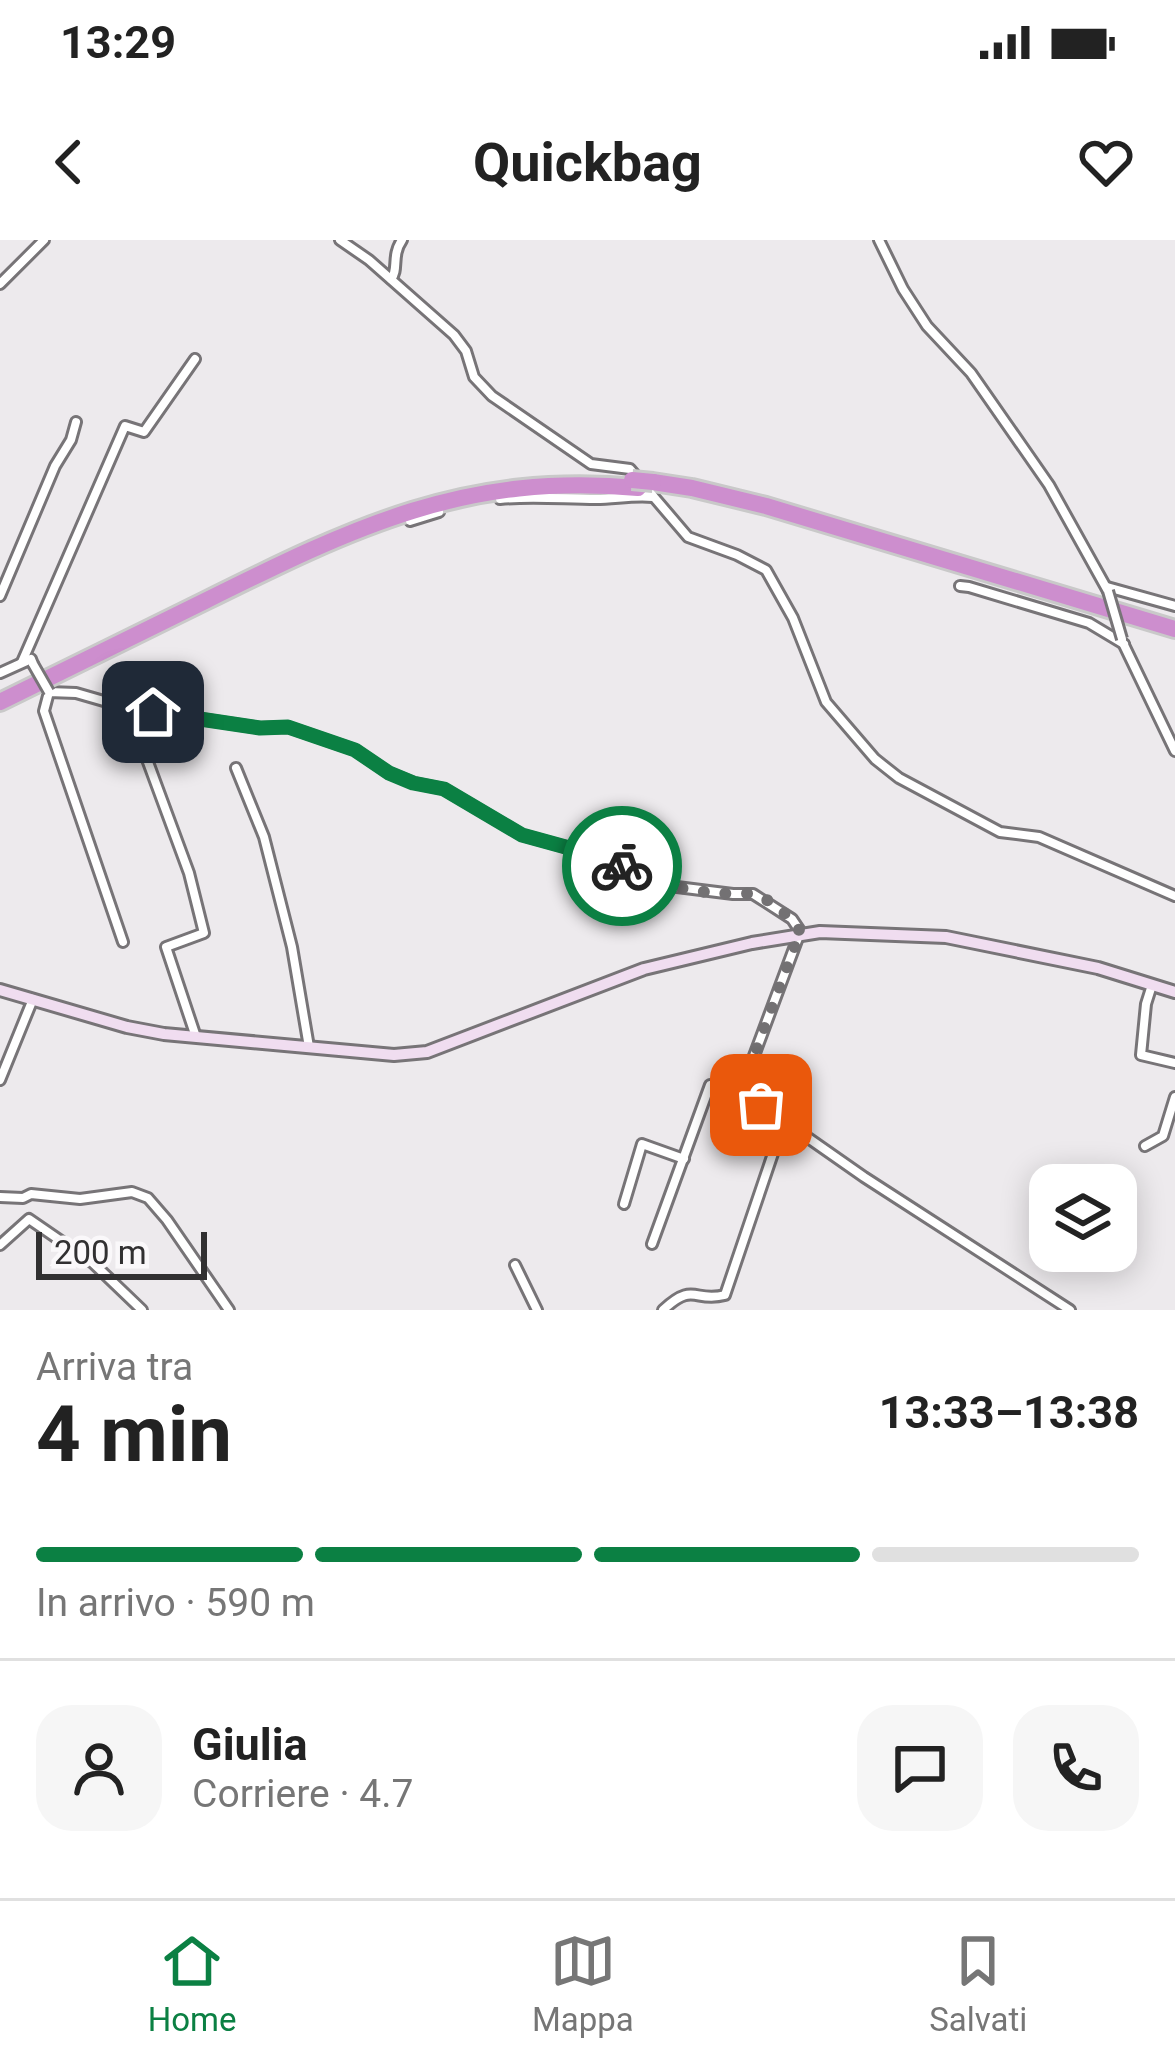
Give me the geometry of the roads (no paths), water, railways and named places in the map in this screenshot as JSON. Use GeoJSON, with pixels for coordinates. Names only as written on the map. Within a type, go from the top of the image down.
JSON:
{"type":"FeatureCollection","features":[{"type":"Feature","properties":{"kind":"highway"},"geometry":{"type":"LineString","coordinates":[[0,692],[293,547],[390,507],[448,491],[556,477],[647,488]]}},
{"type":"Feature","properties":{"kind":"highway"},"geometry":{"type":"LineString","coordinates":[[0,701],[297,555],[394,515],[443,500],[503,490],[590,484],[692,488],[766,506],[1175,634]]}},
{"type":"Feature","properties":{"kind":"street"},"geometry":{"type":"LineString","coordinates":[[0,284],[44,240]]}},
{"type":"Feature","properties":{"kind":"street"},"geometry":{"type":"LineString","coordinates":[[340,240],[454,335],[466,351],[474,377],[493,396],[591,464],[629,470],[688,537],[766,570],[794,622],[826,702],[875,759],[898,778],[1000,832],[1039,837],[1175,896]]}},
{"type":"Feature","properties":{"kind":"street"},"geometry":{"type":"LineString","coordinates":[[392,279],[395,250],[402,240]]}},
{"type":"Feature","properties":{"kind":"street"},"geometry":{"type":"LineString","coordinates":[[879,240],[927,326],[971,373],[1049,485],[1107,589],[1123,642],[1175,751]]}},
{"type":"Feature","properties":{"kind":"street"},"geometry":{"type":"LineString","coordinates":[[22,662],[125,426],[144,432],[195,359]]}},
{"type":"Feature","properties":{"kind":"street"},"geometry":{"type":"LineString","coordinates":[[0,596],[76,422]]}},
{"type":"Feature","properties":{"kind":"street"},"geometry":{"type":"LineString","coordinates":[[410,520],[497,499],[602,500],[647,488]]}},
{"type":"Feature","properties":{"kind":"street"},"geometry":{"type":"LineString","coordinates":[[960,586],[1089,623],[1123,642]]}},
{"type":"Feature","properties":{"kind":"street"},"geometry":{"type":"LineString","coordinates":[[1107,589],[1175,606]]}},
{"type":"Feature","properties":{"kind":"street"},"geometry":{"type":"LineString","coordinates":[[0,673],[31,659],[49,692],[44,711],[123,942]]}},
{"type":"Feature","properties":{"kind":"street"},"geometry":{"type":"LineString","coordinates":[[49,692],[76,692],[128,708],[260,728],[288,727],[355,750],[413,783],[444,789],[522,835],[613,860],[669,886],[753,894],[792,919],[801,935]]}},
{"type":"Feature","properties":{"kind":"street"},"geometry":{"type":"LineString","coordinates":[[128,708],[189,873],[204,933],[166,947],[196,1037]]}},
{"type":"Feature","properties":{"kind":"street"},"geometry":{"type":"LineString","coordinates":[[236,768],[264,837],[292,946],[309,1048]]}},
{"type":"Feature","properties":{"kind":"street"},"geometry":{"type":"LineString","coordinates":[[739,1096],[801,935]]}},
{"type":"Feature","properties":{"kind":"street"},"geometry":{"type":"LineString","coordinates":[[0,990],[128,1028],[394,1055],[427,1052],[644,969],[801,935],[946,937],[1098,968],[1175,992]]}},
{"type":"Feature","properties":{"kind":"street"},"geometry":{"type":"LineString","coordinates":[[1152,984],[1141,1055],[1175,1064]]}},
{"type":"Feature","properties":{"kind":"street"},"geometry":{"type":"LineString","coordinates":[[0,1079],[33,1000]]}},
{"type":"Feature","properties":{"kind":"street"},"geometry":{"type":"LineString","coordinates":[[652,1244],[710,1085],[761,1105],[1070,1310]]}},
{"type":"Feature","properties":{"kind":"street"},"geometry":{"type":"LineString","coordinates":[[1145,1146],[1163,1136],[1175,1097]]}},
{"type":"Feature","properties":{"kind":"street"},"geometry":{"type":"LineString","coordinates":[[663,1310],[688,1294],[725,1295],[784,1121]]}},
{"type":"Feature","properties":{"kind":"street"},"geometry":{"type":"LineString","coordinates":[[624,1204],[642,1144],[685,1159]]}},
{"type":"Feature","properties":{"kind":"street"},"geometry":{"type":"LineString","coordinates":[[0,1196],[80,1199],[132,1192],[148,1198],[229,1310]]}},
{"type":"Feature","properties":{"kind":"street"},"geometry":{"type":"LineString","coordinates":[[0,1245],[29,1219],[93,1263],[142,1310]]}},
{"type":"Feature","properties":{"kind":"street"},"geometry":{"type":"LineString","coordinates":[[515,1265],[537,1310]]}}]}
